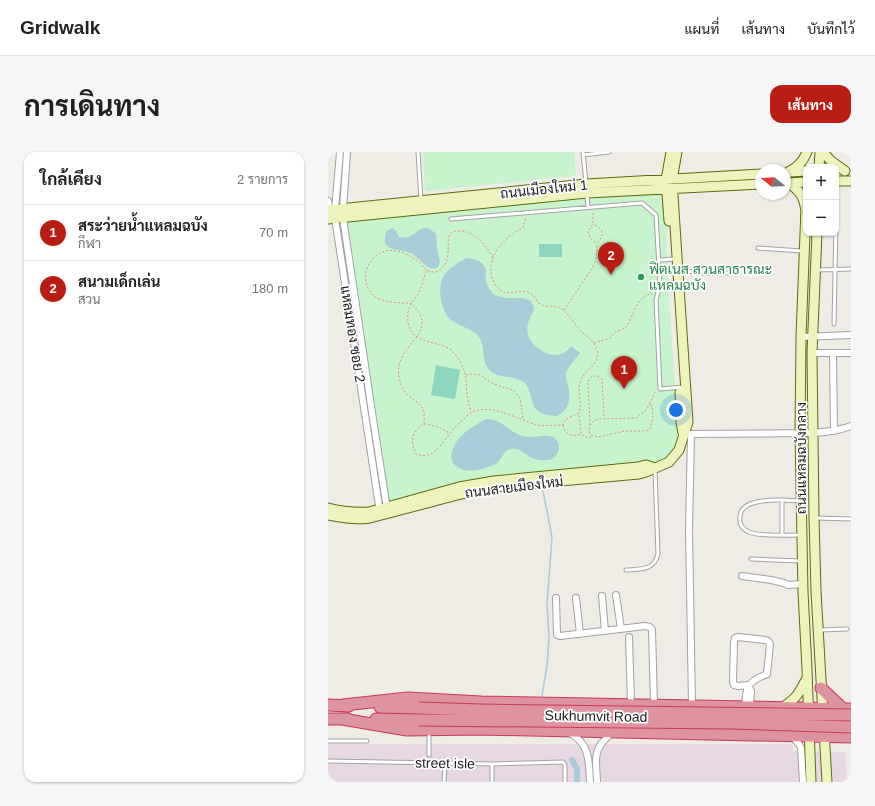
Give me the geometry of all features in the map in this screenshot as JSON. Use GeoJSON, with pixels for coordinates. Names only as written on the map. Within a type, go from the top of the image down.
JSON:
{"type":"FeatureCollection","features":[{"type":"Feature","properties":{"kind":"highway"},"geometry":{"type":"LineString","coordinates":[[821,688],[849,711],[846,718],[846,724],[851,734]]}},
{"type":"Feature","properties":{"kind":"highway","name":"Sukhumvit Road"},"geometry":{"type":"LineString","coordinates":[[343,705],[408,698],[481,702],[822,708],[849,711]]}},
{"type":"Feature","properties":{"kind":"highway","name":"Sukhumvit Road"},"geometry":{"type":"LineString","coordinates":[[328,705],[480,710],[849,711]]}},
{"type":"Feature","properties":{"kind":"highway"},"geometry":{"type":"LineString","coordinates":[[656,705],[665,710],[667,721],[664,728],[658,733]]}},
{"type":"Feature","properties":{"kind":"highway"},"geometry":{"type":"LineString","coordinates":[[784,707],[797,712],[800,716],[799,727],[786,735]]}},
{"type":"Feature","properties":{"kind":"highway","name":"Sukhumvit Road"},"geometry":{"type":"LineString","coordinates":[[328,719],[851,727]]}},
{"type":"Feature","properties":{"kind":"highway","name":"Sukhumvit Road"},"geometry":{"type":"LineString","coordinates":[[342,719],[407,730],[480,729],[851,737]]}},
{"type":"Feature","properties":{"kind":"street","name":"แหลมทอง ซอย 2"},"geometry":{"type":"LineString","coordinates":[[340,152],[334,212],[355,348],[384,512]]}},
{"type":"Feature","properties":{"kind":"street","name":"แหลมทอง ซอย 2"},"geometry":{"type":"LineString","coordinates":[[347,152],[334,212],[354,290],[384,512]]}},
{"type":"Feature","properties":{"kind":"street"},"geometry":{"type":"LineString","coordinates":[[671,152],[669,184],[682,387]]}},
{"type":"Feature","properties":{"kind":"street"},"geometry":{"type":"LineString","coordinates":[[669,184],[677,152]]}},
{"type":"Feature","properties":{"kind":"street"},"geometry":{"type":"LineString","coordinates":[[808,152],[808,164]]}},
{"type":"Feature","properties":{"kind":"street"},"geometry":{"type":"LineString","coordinates":[[791,170],[802,162],[808,152]]}},
{"type":"Feature","properties":{"kind":"street"},"geometry":{"type":"LineString","coordinates":[[819,164],[820,152]]}},
{"type":"Feature","properties":{"kind":"street"},"geometry":{"type":"LineString","coordinates":[[823,152],[843,177]]}},
{"type":"Feature","properties":{"kind":"street"},"geometry":{"type":"LineString","coordinates":[[791,172],[803,171]]}},
{"type":"Feature","properties":{"kind":"street","name":"ถนนเมืองใหม่ 1"},"geometry":{"type":"LineString","coordinates":[[669,184],[755,175]]}},
{"type":"Feature","properties":{"kind":"street"},"geometry":{"type":"LineString","coordinates":[[791,183],[803,182]]}},
{"type":"Feature","properties":{"kind":"street","name":"ถนนเมืองใหม่ 1"},"geometry":{"type":"LineString","coordinates":[[334,212],[421,201],[586,188],[669,184],[755,184]]}},
{"type":"Feature","properties":{"kind":"street"},"geometry":{"type":"LineString","coordinates":[[791,186],[801,194],[804,200]]}},
{"type":"Feature","properties":{"kind":"street","name":"ถนนเมืองใหม่ 1"},"geometry":{"type":"LineString","coordinates":[[334,212],[586,188]]}},
{"type":"Feature","properties":{"kind":"street","name":"ถนนแหลมฉบังกลาง"},"geometry":{"type":"LineString","coordinates":[[805,236],[800,337],[801,536],[811,782]]}},
{"type":"Feature","properties":{"kind":"street","name":"ถนนแหลมฉบังกลาง"},"geometry":{"type":"LineString","coordinates":[[817,236],[812,353],[814,518],[816,591],[827,782]]}},
{"type":"Feature","properties":{"kind":"street"},"geometry":{"type":"LineString","coordinates":[[674,259],[678,272],[682,387],[681,422],[688,434],[692,706]]}},
{"type":"Feature","properties":{"kind":"street"},"geometry":{"type":"LineString","coordinates":[[346,292],[354,290]]}},
{"type":"Feature","properties":{"kind":"street"},"geometry":{"type":"LineString","coordinates":[[800,337],[851,335]]}},
{"type":"Feature","properties":{"kind":"street"},"geometry":{"type":"LineString","coordinates":[[355,348],[362,346]]}},
{"type":"Feature","properties":{"kind":"street"},"geometry":{"type":"LineString","coordinates":[[812,353],[851,353]]}},
{"type":"Feature","properties":{"kind":"street"},"geometry":{"type":"LineString","coordinates":[[832,353],[834,431]]}},
{"type":"Feature","properties":{"kind":"street"},"geometry":{"type":"LineString","coordinates":[[688,434],[813,433],[834,431],[851,426]]}},
{"type":"Feature","properties":{"kind":"street"},"geometry":{"type":"LineString","coordinates":[[655,468],[669,462],[679,450],[688,434]]}},
{"type":"Feature","properties":{"kind":"street","name":"ถนนสายเมืองใหม่"},"geometry":{"type":"LineString","coordinates":[[328,514],[340,518],[356,520],[370,518],[384,512],[494,481],[600,474],[646,465],[655,468]]}},
{"type":"Feature","properties":{"kind":"street","name":"ถนนสายเมืองใหม่"},"geometry":{"type":"LineString","coordinates":[[328,508],[356,513],[384,512]]}},
{"type":"Feature","properties":{"kind":"street"},"geometry":{"type":"LineString","coordinates":[[742,576],[771,580],[816,591]]}},
{"type":"Feature","properties":{"kind":"street"},"geometry":{"type":"LineString","coordinates":[[616,595],[621,629]]}},
{"type":"Feature","properties":{"kind":"street"},"geometry":{"type":"LineString","coordinates":[[602,596],[605,631]]}},
{"type":"Feature","properties":{"kind":"street"},"geometry":{"type":"LineString","coordinates":[[556,598],[557,635],[560,636],[645,626],[650,627],[652,630],[656,705]]}},
{"type":"Feature","properties":{"kind":"street"},"geometry":{"type":"LineString","coordinates":[[576,598],[580,634]]}},
{"type":"Feature","properties":{"kind":"street"},"geometry":{"type":"LineString","coordinates":[[629,637],[631,704]]}},
{"type":"Feature","properties":{"kind":"street"},"geometry":{"type":"LineString","coordinates":[[747,707],[745,692],[748,685],[767,674],[770,644],[765,640],[735,638],[733,682],[734,685],[738,686],[748,685]]}},
{"type":"Feature","properties":{"kind":"street"},"geometry":{"type":"LineString","coordinates":[[784,707],[792,702],[797,696],[807,673],[820,668]]}},
{"type":"Feature","properties":{"kind":"street"},"geometry":{"type":"LineString","coordinates":[[567,731],[576,736],[582,742],[586,750],[590,782]]}},
{"type":"Feature","properties":{"kind":"street"},"geometry":{"type":"LineString","coordinates":[[597,782],[596,760],[598,750],[612,732]]}},
{"type":"Feature","properties":{"kind":"street"},"geometry":{"type":"LineString","coordinates":[[786,735],[801,748],[803,782]]}},
{"type":"Feature","properties":{"kind":"street"},"geometry":{"type":"LineString","coordinates":[[825,750],[837,736]]}},
{"type":"Feature","properties":{"kind":"lane"},"geometry":{"type":"LineString","coordinates":[[418,152],[421,201]]}},
{"type":"Feature","properties":{"kind":"lane"},"geometry":{"type":"LineString","coordinates":[[590,207],[586,188],[583,153],[609,152]]}},
{"type":"Feature","properties":{"kind":"lane"},"geometry":{"type":"LineString","coordinates":[[451,219],[642,203],[656,215],[660,284],[656,300],[660,389],[682,387]]}},
{"type":"Feature","properties":{"kind":"lane"},"geometry":{"type":"LineString","coordinates":[[834,324],[836,236]]}},
{"type":"Feature","properties":{"kind":"lane"},"geometry":{"type":"LineString","coordinates":[[758,248],[804,252]]}},
{"type":"Feature","properties":{"kind":"lane"},"geometry":{"type":"LineString","coordinates":[[659,260],[674,259]]}},
{"type":"Feature","properties":{"kind":"lane"},"geometry":{"type":"LineString","coordinates":[[815,270],[851,269]]}},
{"type":"Feature","properties":{"kind":"lane"},"geometry":{"type":"LineString","coordinates":[[678,272],[702,271],[703,273],[728,273]]}},
{"type":"Feature","properties":{"kind":"lane"},"geometry":{"type":"LineString","coordinates":[[626,570],[645,568],[657,560],[655,468]]}},
{"type":"Feature","properties":{"kind":"lane"},"geometry":{"type":"LineString","coordinates":[[782,500],[782,535]]}},
{"type":"Feature","properties":{"kind":"lane"},"geometry":{"type":"LineString","coordinates":[[801,501],[763,501],[750,504],[743,508],[740,514],[739,523],[742,528],[749,532],[762,535],[801,536]]}},
{"type":"Feature","properties":{"kind":"lane"},"geometry":{"type":"LineString","coordinates":[[814,518],[851,519]]}},
{"type":"Feature","properties":{"kind":"lane"},"geometry":{"type":"LineString","coordinates":[[751,559],[802,562]]}},
{"type":"Feature","properties":{"kind":"lane"},"geometry":{"type":"LineString","coordinates":[[819,630],[847,629]]}},
{"type":"Feature","properties":{"kind":"lane"},"geometry":{"type":"LineString","coordinates":[[429,730],[429,755]]}},
{"type":"Feature","properties":{"kind":"lane"},"geometry":{"type":"LineString","coordinates":[[328,741],[367,741]]}},
{"type":"Feature","properties":{"kind":"lane","name":"street isle"},"geometry":{"type":"LineString","coordinates":[[328,761],[444,764],[563,762],[565,765],[565,782]]}},
{"type":"Feature","properties":{"kind":"lane"},"geometry":{"type":"LineString","coordinates":[[444,764],[444,782]]}},
{"type":"Feature","properties":{"kind":"lane"},"geometry":{"type":"LineString","coordinates":[[492,764],[492,782]]}},
{"type":"Feature","properties":{"kind":"path"},"geometry":{"type":"LineString","coordinates":[[590,207],[593,224],[588,231],[591,239],[597,243]]}},
{"type":"Feature","properties":{"kind":"path"},"geometry":{"type":"LineString","coordinates":[[527,212],[522,228],[504,240],[493,256],[491,273],[495,285],[499,290],[505,293],[525,292],[531,294],[540,304],[564,311],[596,348],[597,353],[594,366],[583,375],[579,386],[581,400],[581,409],[579,413],[581,434]]}},
{"type":"Feature","properties":{"kind":"path"},"geometry":{"type":"LineString","coordinates":[[564,311],[596,260],[598,253],[597,243],[601,238],[602,231],[601,228],[593,224]]}},
{"type":"Feature","properties":{"kind":"path"},"geometry":{"type":"LineString","coordinates":[[424,424],[424,410],[420,404],[407,394],[402,385],[398,367],[405,352],[421,330],[421,315],[411,303],[386,301],[373,295],[369,289],[366,277],[370,260],[384,251],[390,250],[406,254],[414,258],[426,270],[434,272],[440,270],[444,265],[448,252],[449,235],[453,231],[462,231],[473,236],[485,246],[493,256]]}},
{"type":"Feature","properties":{"kind":"path"},"geometry":{"type":"LineString","coordinates":[[426,270],[422,286],[418,295],[411,303],[408,312],[409,328],[417,337],[453,351],[465,375],[469,406],[472,412]]}},
{"type":"Feature","properties":{"kind":"path"},"geometry":{"type":"LineString","coordinates":[[593,343],[610,338],[614,333],[625,328],[641,299],[647,295],[658,294]]}},
{"type":"Feature","properties":{"kind":"path"},"geometry":{"type":"LineString","coordinates":[[465,375],[481,375],[490,382],[513,390],[520,398],[523,420]]}},
{"type":"Feature","properties":{"kind":"path"},"geometry":{"type":"LineString","coordinates":[[593,436],[589,431],[588,381],[589,378],[594,376],[602,379],[604,419]]}},
{"type":"Feature","properties":{"kind":"path"},"geometry":{"type":"LineString","coordinates":[[590,425],[593,421],[598,419],[636,418],[647,409],[657,389],[660,389]]}},
{"type":"Feature","properties":{"kind":"path"},"geometry":{"type":"LineString","coordinates":[[562,424],[565,432],[569,435],[573,436],[581,434],[589,438],[625,431],[646,431],[650,429],[653,418],[652,406],[650,405]]}},
{"type":"Feature","properties":{"kind":"path"},"geometry":{"type":"LineString","coordinates":[[450,433],[437,427],[424,424],[418,428],[414,434],[412,442],[416,454],[421,456],[434,452],[450,433],[472,412],[488,410],[499,411],[539,425],[562,424]]}},
{"type":"Feature","properties":{"kind":"path"},"geometry":{"type":"LineString","coordinates":[[562,424],[566,418],[579,413]]}},
{"type":"Feature","properties":{"kind":"shaded area"},"geometry":{"type":"Polygon","coordinates":[[[328,744],[792,744],[793,751],[845,752],[847,782],[328,782],[328,744]]]}},
{"type":"Feature","properties":{"kind":"green space"},"geometry":{"type":"Polygon","coordinates":[[[423,152],[574,152],[576,176],[425,191],[423,152]]]}},
{"type":"Feature","properties":{"kind":"green space"},"geometry":{"type":"Polygon","coordinates":[[[666,189],[667,265],[679,432],[674,446],[666,457],[653,464],[387,507],[343,218],[666,189]]]}},
{"type":"Feature","properties":{"kind":"green space"},"geometry":{"type":"Polygon","coordinates":[[[539,244],[562,244],[562,257],[539,257],[539,244]]]}},
{"type":"Feature","properties":{"kind":"green space"},"geometry":{"type":"Polygon","coordinates":[[[436,365],[460,370],[455,399],[431,395],[436,365]]]}},
{"type":"Feature","properties":{"kind":"water"},"geometry":{"type":"Polygon","coordinates":[[[393,228],[399,237],[405,238],[426,228],[430,229],[436,234],[440,262],[437,268],[430,268],[426,266],[411,253],[387,246],[385,243],[385,238],[387,231],[393,228]]]}},
{"type":"Feature","properties":{"kind":"water"},"geometry":{"type":"Polygon","coordinates":[[[467,258],[476,260],[484,265],[487,283],[494,295],[506,298],[523,298],[531,301],[534,310],[528,322],[527,329],[530,340],[535,346],[552,355],[562,354],[571,346],[580,353],[567,370],[566,378],[569,402],[566,409],[559,415],[548,415],[541,413],[536,409],[526,384],[522,381],[493,373],[486,365],[483,346],[479,337],[451,320],[442,306],[440,287],[443,277],[454,266],[467,258]]]}},
{"type":"Feature","properties":{"kind":"water"},"geometry":{"type":"Polygon","coordinates":[[[486,419],[503,424],[522,436],[550,436],[557,440],[559,445],[558,453],[555,457],[549,460],[539,460],[532,458],[519,450],[510,449],[506,451],[496,464],[488,467],[470,471],[458,467],[454,464],[451,458],[456,442],[467,431],[486,419]]]}},
{"type":"Feature","properties":{"kind":"waterway"},"geometry":{"type":"LineString","coordinates":[[542,695],[547,666],[549,638],[547,604],[552,537],[543,491]]}},
{"type":"Feature","properties":{"kind":"waterway"},"geometry":{"type":"LineString","coordinates":[[572,760],[577,769],[577,782]]}},
{"type":"Feature","properties":{"kind":"place","name":"สนามเด็กเล่น"},"geometry":{"type":"Point","coordinates":[611,275]}},
{"type":"Feature","properties":{"kind":"place","name":"ฟิตเนส สวนสาธารณะ แหลมฉบัง"},"geometry":{"type":"Point","coordinates":[641,277]}},
{"type":"Feature","properties":{"kind":"place","name":"สระว่ายน้ำแหลมฉบัง"},"geometry":{"type":"Point","coordinates":[624,389]}}]}
